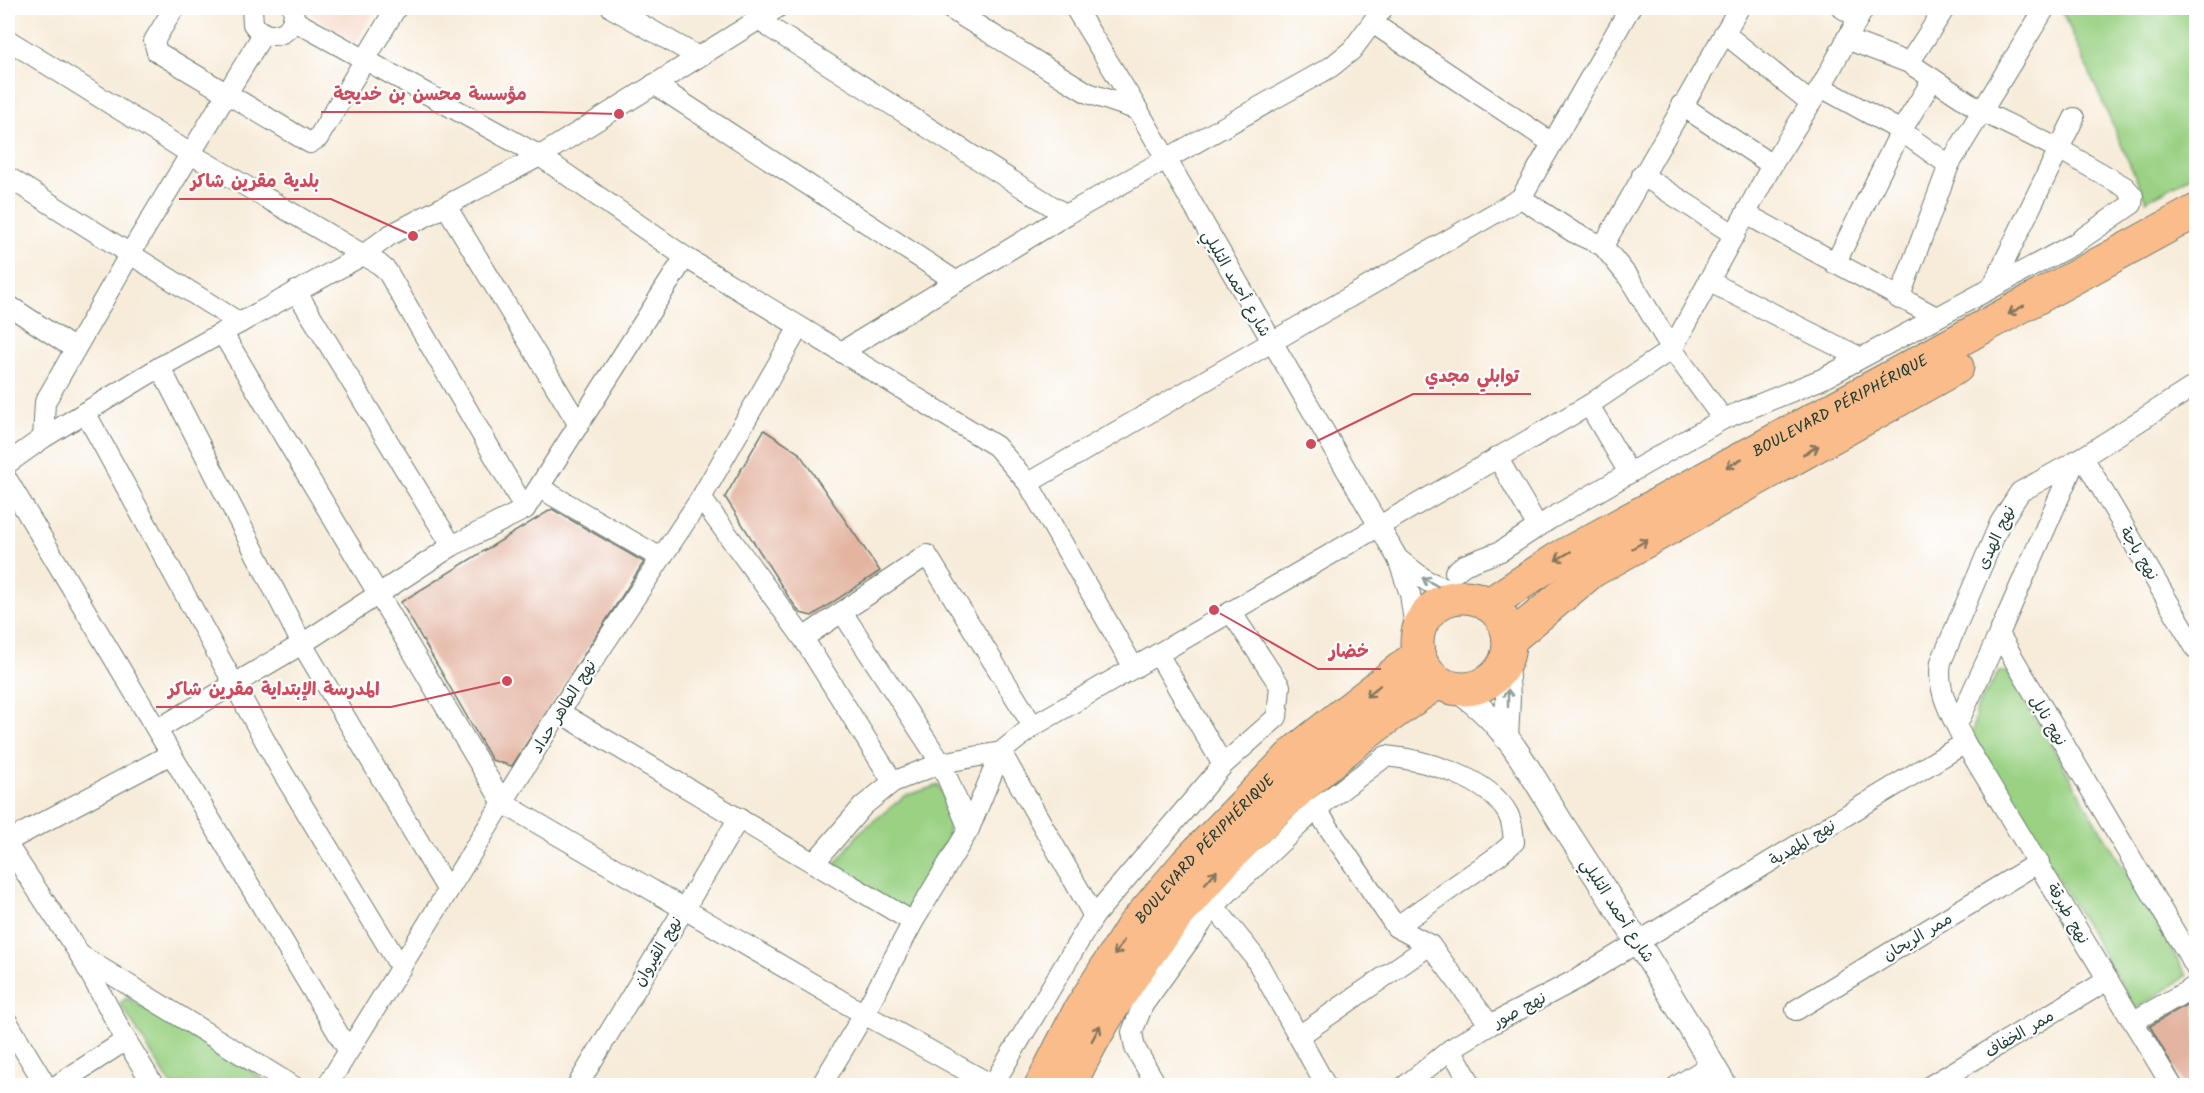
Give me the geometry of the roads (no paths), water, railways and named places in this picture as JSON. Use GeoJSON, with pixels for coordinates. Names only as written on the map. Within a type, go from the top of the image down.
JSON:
{"type":"FeatureCollection","features":[{"type":"Feature","properties":{"kind":"highway","name":"BOULEVARD PÉRIPHÉRIQUE"},"geometry":{"type":"LineString","coordinates":[[1469,591],[1559,558],[2196,211]]}},
{"type":"Feature","properties":{"kind":"highway","name":"BOULEVARD PÉRIPHÉRIQUE"},"geometry":{"type":"LineString","coordinates":[[1507,650],[1592,571],[2196,232]]}},
{"type":"Feature","properties":{"kind":"highway"},"geometry":{"type":"LineString","coordinates":[[1469,591],[1506,627],[1507,650],[1498,673],[1485,683],[1470,689],[1446,685],[1426,670],[1418,648],[1420,628],[1427,615],[1437,605],[1469,591]]}},
{"type":"Feature","properties":{"kind":"highway","name":"BOULEVARD PÉRIPHÉRIQUE"},"geometry":{"type":"LineString","coordinates":[[1041,1086],[1080,1010],[1133,926],[1186,864],[1296,751],[1418,648]]}},
{"type":"Feature","properties":{"kind":"highway","name":"BOULEVARD PÉRIPHÉRIQUE"},"geometry":{"type":"LineString","coordinates":[[1069,1086],[1099,1026],[1138,966],[1176,917],[1240,845],[1290,795],[1377,725],[1446,685]]}},
{"type":"Feature","properties":{"kind":"street"},"geometry":{"type":"LineString","coordinates":[[174,8],[154,41],[157,52],[310,143],[318,138],[396,8]]}},
{"type":"Feature","properties":{"kind":"street"},"geometry":{"type":"LineString","coordinates":[[252,8],[253,24],[263,34],[277,35],[290,27],[293,14],[365,60],[540,156],[685,257],[996,446],[1028,483],[1134,668]]}},
{"type":"Feature","properties":{"kind":"street"},"geometry":{"type":"LineString","coordinates":[[612,8],[697,56]]}},
{"type":"Feature","properties":{"kind":"street"},"geometry":{"type":"LineString","coordinates":[[8,463],[43,438],[160,367],[363,255],[390,236],[540,156],[777,8]]}},
{"type":"Feature","properties":{"kind":"street"},"geometry":{"type":"LineString","coordinates":[[949,8],[1088,93],[1138,110]]}},
{"type":"Feature","properties":{"kind":"street","name":"شارع أحمد التليلي"},"geometry":{"type":"LineString","coordinates":[[1075,8],[1138,110],[1398,559]]}},
{"type":"Feature","properties":{"kind":"street"},"geometry":{"type":"LineString","coordinates":[[1028,483],[1521,198],[1630,8]]}},
{"type":"Feature","properties":{"kind":"street"},"geometry":{"type":"LineString","coordinates":[[1602,246],[1681,105],[1739,8]]}},
{"type":"Feature","properties":{"kind":"street"},"geometry":{"type":"LineString","coordinates":[[1909,63],[1945,8]]}},
{"type":"Feature","properties":{"kind":"street"},"geometry":{"type":"LineString","coordinates":[[1899,299],[1949,165],[2045,8]]}},
{"type":"Feature","properties":{"kind":"street"},"geometry":{"type":"LineString","coordinates":[[821,1086],[864,1014],[913,922],[969,829],[1001,752],[1033,726],[1589,405],[1672,349],[1772,165],[1846,39],[1854,11]]}},
{"type":"Feature","properties":{"kind":"street"},"geometry":{"type":"LineString","coordinates":[[843,351],[1066,215],[1331,67],[1352,50],[1379,16],[1552,142]]}},
{"type":"Feature","properties":{"kind":"street"},"geometry":{"type":"LineString","coordinates":[[758,20],[1066,215]]}},
{"type":"Feature","properties":{"kind":"street"},"geometry":{"type":"LineString","coordinates":[[1724,33],[1815,94],[1901,131],[1949,165]]}},
{"type":"Feature","properties":{"kind":"street"},"geometry":{"type":"LineString","coordinates":[[43,438],[45,402],[131,252],[263,34]]}},
{"type":"Feature","properties":{"kind":"street"},"geometry":{"type":"LineString","coordinates":[[1398,559],[1427,581],[1469,591],[1464,565],[1501,551],[1722,419],[1822,379],[1859,357],[2074,244],[2132,204],[2133,196],[2125,187],[2059,148],[1983,112],[1909,63],[1846,39]]}},
{"type":"Feature","properties":{"kind":"street"},"geometry":{"type":"LineString","coordinates":[[8,40],[191,154],[387,271],[525,508]]}},
{"type":"Feature","properties":{"kind":"street"},"geometry":{"type":"LineString","coordinates":[[1835,264],[1901,131],[1933,79]]}},
{"type":"Feature","properties":{"kind":"street"},"geometry":{"type":"LineString","coordinates":[[654,84],[957,282]]}},
{"type":"Feature","properties":{"kind":"street"},"geometry":{"type":"LineString","coordinates":[[1681,105],[1772,165]]}},
{"type":"Feature","properties":{"kind":"street"},"geometry":{"type":"LineString","coordinates":[[1992,286],[2074,118]]}},
{"type":"Feature","properties":{"kind":"street"},"geometry":{"type":"LineString","coordinates":[[1642,176],[1735,236]]}},
{"type":"Feature","properties":{"kind":"street"},"geometry":{"type":"LineString","coordinates":[[8,177],[131,252],[240,323]]}},
{"type":"Feature","properties":{"kind":"street"},"geometry":{"type":"LineString","coordinates":[[1521,198],[1573,232],[1602,246],[1629,278],[1672,349],[1722,419]]}},
{"type":"Feature","properties":{"kind":"street"},"geometry":{"type":"LineString","coordinates":[[446,206],[579,424]]}},
{"type":"Feature","properties":{"kind":"street"},"geometry":{"type":"LineString","coordinates":[[1746,214],[1899,299],[1936,317]]}},
{"type":"Feature","properties":{"kind":"street"},"geometry":{"type":"LineString","coordinates":[[158,729],[302,644],[452,546],[525,508],[540,488],[685,257]]}},
{"type":"Feature","properties":{"kind":"street"},"geometry":{"type":"LineString","coordinates":[[1708,280],[1859,357]]}},
{"type":"Feature","properties":{"kind":"street"},"geometry":{"type":"LineString","coordinates":[[296,291],[452,546]]}},
{"type":"Feature","properties":{"kind":"street"},"geometry":{"type":"LineString","coordinates":[[8,305],[75,349]]}},
{"type":"Feature","properties":{"kind":"street","name":"نهج الطاهر حداد"},"geometry":{"type":"LineString","coordinates":[[327,1086],[559,712],[659,557],[701,498],[799,327]]}},
{"type":"Feature","properties":{"kind":"street"},"geometry":{"type":"LineString","coordinates":[[223,334],[503,803],[864,1014],[992,1085],[1094,916],[1223,765],[1277,717],[1280,686],[1231,612]]}},
{"type":"Feature","properties":{"kind":"street"},"geometry":{"type":"LineString","coordinates":[[160,367],[302,644],[448,891]]}},
{"type":"Feature","properties":{"kind":"street","name":"نهج الهدى"},"geometry":{"type":"LineString","coordinates":[[1961,734],[1942,695],[1938,679],[1941,662],[2000,523],[2020,492],[2079,459],[2196,385]]}},
{"type":"Feature","properties":{"kind":"street"},"geometry":{"type":"LineString","coordinates":[[1589,405],[1629,473]]}},
{"type":"Feature","properties":{"kind":"street"},"geometry":{"type":"LineString","coordinates":[[85,412],[281,770],[401,968]]}},
{"type":"Feature","properties":{"kind":"street"},"geometry":{"type":"LineString","coordinates":[[1497,457],[1538,527]]}},
{"type":"Feature","properties":{"kind":"street"},"geometry":{"type":"LineString","coordinates":[[1961,734],[1999,634],[2079,459]]}},
{"type":"Feature","properties":{"kind":"street","name":"نهج باجة"},"geometry":{"type":"LineString","coordinates":[[2079,459],[2196,649]]}},
{"type":"Feature","properties":{"kind":"street"},"geometry":{"type":"LineString","coordinates":[[8,482],[158,729],[170,754],[348,1050]]}},
{"type":"Feature","properties":{"kind":"street"},"geometry":{"type":"LineString","coordinates":[[540,488],[659,557]]}},
{"type":"Feature","properties":{"kind":"street"},"geometry":{"type":"LineString","coordinates":[[701,498],[803,638],[893,782]]}},
{"type":"Feature","properties":{"kind":"street"},"geometry":{"type":"LineString","coordinates":[[803,638],[927,555],[1033,726]]}},
{"type":"Feature","properties":{"kind":"street"},"geometry":{"type":"LineString","coordinates":[[1398,559],[1412,602],[1418,648]]}},
{"type":"Feature","properties":{"kind":"street"},"geometry":{"type":"LineString","coordinates":[[842,612],[941,763],[969,829]]}},
{"type":"Feature","properties":{"kind":"street","name":"نهج نابل"},"geometry":{"type":"LineString","coordinates":[[1999,634],[2196,968]]}},
{"type":"Feature","properties":{"kind":"street"},"geometry":{"type":"LineString","coordinates":[[1506,738],[1507,650]]}},
{"type":"Feature","properties":{"kind":"street"},"geometry":{"type":"LineString","coordinates":[[1158,654],[1223,765]]}},
{"type":"Feature","properties":{"kind":"street","name":"شارع أحمد التليلي"},"geometry":{"type":"LineString","coordinates":[[1446,685],[1488,714],[1506,738],[1638,941],[1725,1086]]}},
{"type":"Feature","properties":{"kind":"street"},"geometry":{"type":"LineString","coordinates":[[559,712],[913,922]]}},
{"type":"Feature","properties":{"kind":"street","name":"نهج طبرقة"},"geometry":{"type":"LineString","coordinates":[[1961,734],[2172,1086]]}},
{"type":"Feature","properties":{"kind":"street","name":"نهج المهدية"},"geometry":{"type":"LineString","coordinates":[[1638,941],[1961,734]]}},
{"type":"Feature","properties":{"kind":"street"},"geometry":{"type":"LineString","coordinates":[[1001,752],[1094,916]]}},
{"type":"Feature","properties":{"kind":"street"},"geometry":{"type":"LineString","coordinates":[[814,863],[863,806],[893,782],[941,763],[1001,752]]}},
{"type":"Feature","properties":{"kind":"street"},"geometry":{"type":"LineString","coordinates":[[8,841],[170,754]]}},
{"type":"Feature","properties":{"kind":"street"},"geometry":{"type":"LineString","coordinates":[[1157,1086],[1135,1048],[1131,1032],[1143,1005],[1214,906],[1316,808],[1386,756],[1407,758],[1458,774],[1488,790],[1508,813],[1514,842],[1396,927]]}},
{"type":"Feature","properties":{"kind":"street"},"geometry":{"type":"LineString","coordinates":[[1316,808],[1396,927],[1430,945],[1490,1025]]}},
{"type":"Feature","properties":{"kind":"street","name":"نهج القيروان"},"geometry":{"type":"LineString","coordinates":[[577,1086],[683,907],[739,818]]}},
{"type":"Feature","properties":{"kind":"street"},"geometry":{"type":"LineString","coordinates":[[8,846],[14,872],[80,955],[154,1086]]}},
{"type":"Feature","properties":{"kind":"street","name":"ممر الريحان"},"geometry":{"type":"LineString","coordinates":[[1796,1010],[2039,861]]}},
{"type":"Feature","properties":{"kind":"street"},"geometry":{"type":"LineString","coordinates":[[1214,906],[1254,956],[1326,1086]]}},
{"type":"Feature","properties":{"kind":"street","name":"نهج صور"},"geometry":{"type":"LineString","coordinates":[[1405,1086],[1451,1049],[1490,1025],[1579,978],[1638,941]]}},
{"type":"Feature","properties":{"kind":"street"},"geometry":{"type":"LineString","coordinates":[[1299,1036],[1430,945]]}},
{"type":"Feature","properties":{"kind":"street"},"geometry":{"type":"LineString","coordinates":[[80,955],[293,1086]]}},
{"type":"Feature","properties":{"kind":"street","name":"ممر الخفاف"},"geometry":{"type":"LineString","coordinates":[[1930,1086],[2108,980]]}},
{"type":"Feature","properties":{"kind":"street"},"geometry":{"type":"LineString","coordinates":[[2134,1021],[2196,986]]}},
{"type":"Feature","properties":{"kind":"street"},"geometry":{"type":"LineString","coordinates":[[8,1023],[46,1086]]}},
{"type":"Feature","properties":{"kind":"street"},"geometry":{"type":"LineString","coordinates":[[56,1086],[126,1040]]}},
{"type":"Feature","properties":{"kind":"street"},"geometry":{"type":"LineString","coordinates":[[1451,1049],[1472,1086]]}},
{"type":"Feature","properties":{"kind":"street"},"geometry":{"type":"LineString","coordinates":[[1677,1086],[1712,1064]]}},
{"type":"Feature","properties":{"kind":"waterway"},"geometry":{"type":"LineString","coordinates":[[2186,8],[2196,19]]}},
{"type":"Feature","properties":{"kind":"place","name":"مؤسسة محسن بن خديجة"},"geometry":{"type":"Point","coordinates":[619,114]}},
{"type":"Feature","properties":{"kind":"place","name":"بلدية مقرين شاكر"},"geometry":{"type":"Point","coordinates":[413,236]}},
{"type":"Feature","properties":{"kind":"place","name":"توابلي مجدي"},"geometry":{"type":"Point","coordinates":[1311,444]}},
{"type":"Feature","properties":{"kind":"place","name":"خضار"},"geometry":{"type":"Point","coordinates":[1214,610]}},
{"type":"Feature","properties":{"kind":"place","name":"المدرسة الإبتداية مقرين شاكر"},"geometry":{"type":"Point","coordinates":[507,681]}}]}
